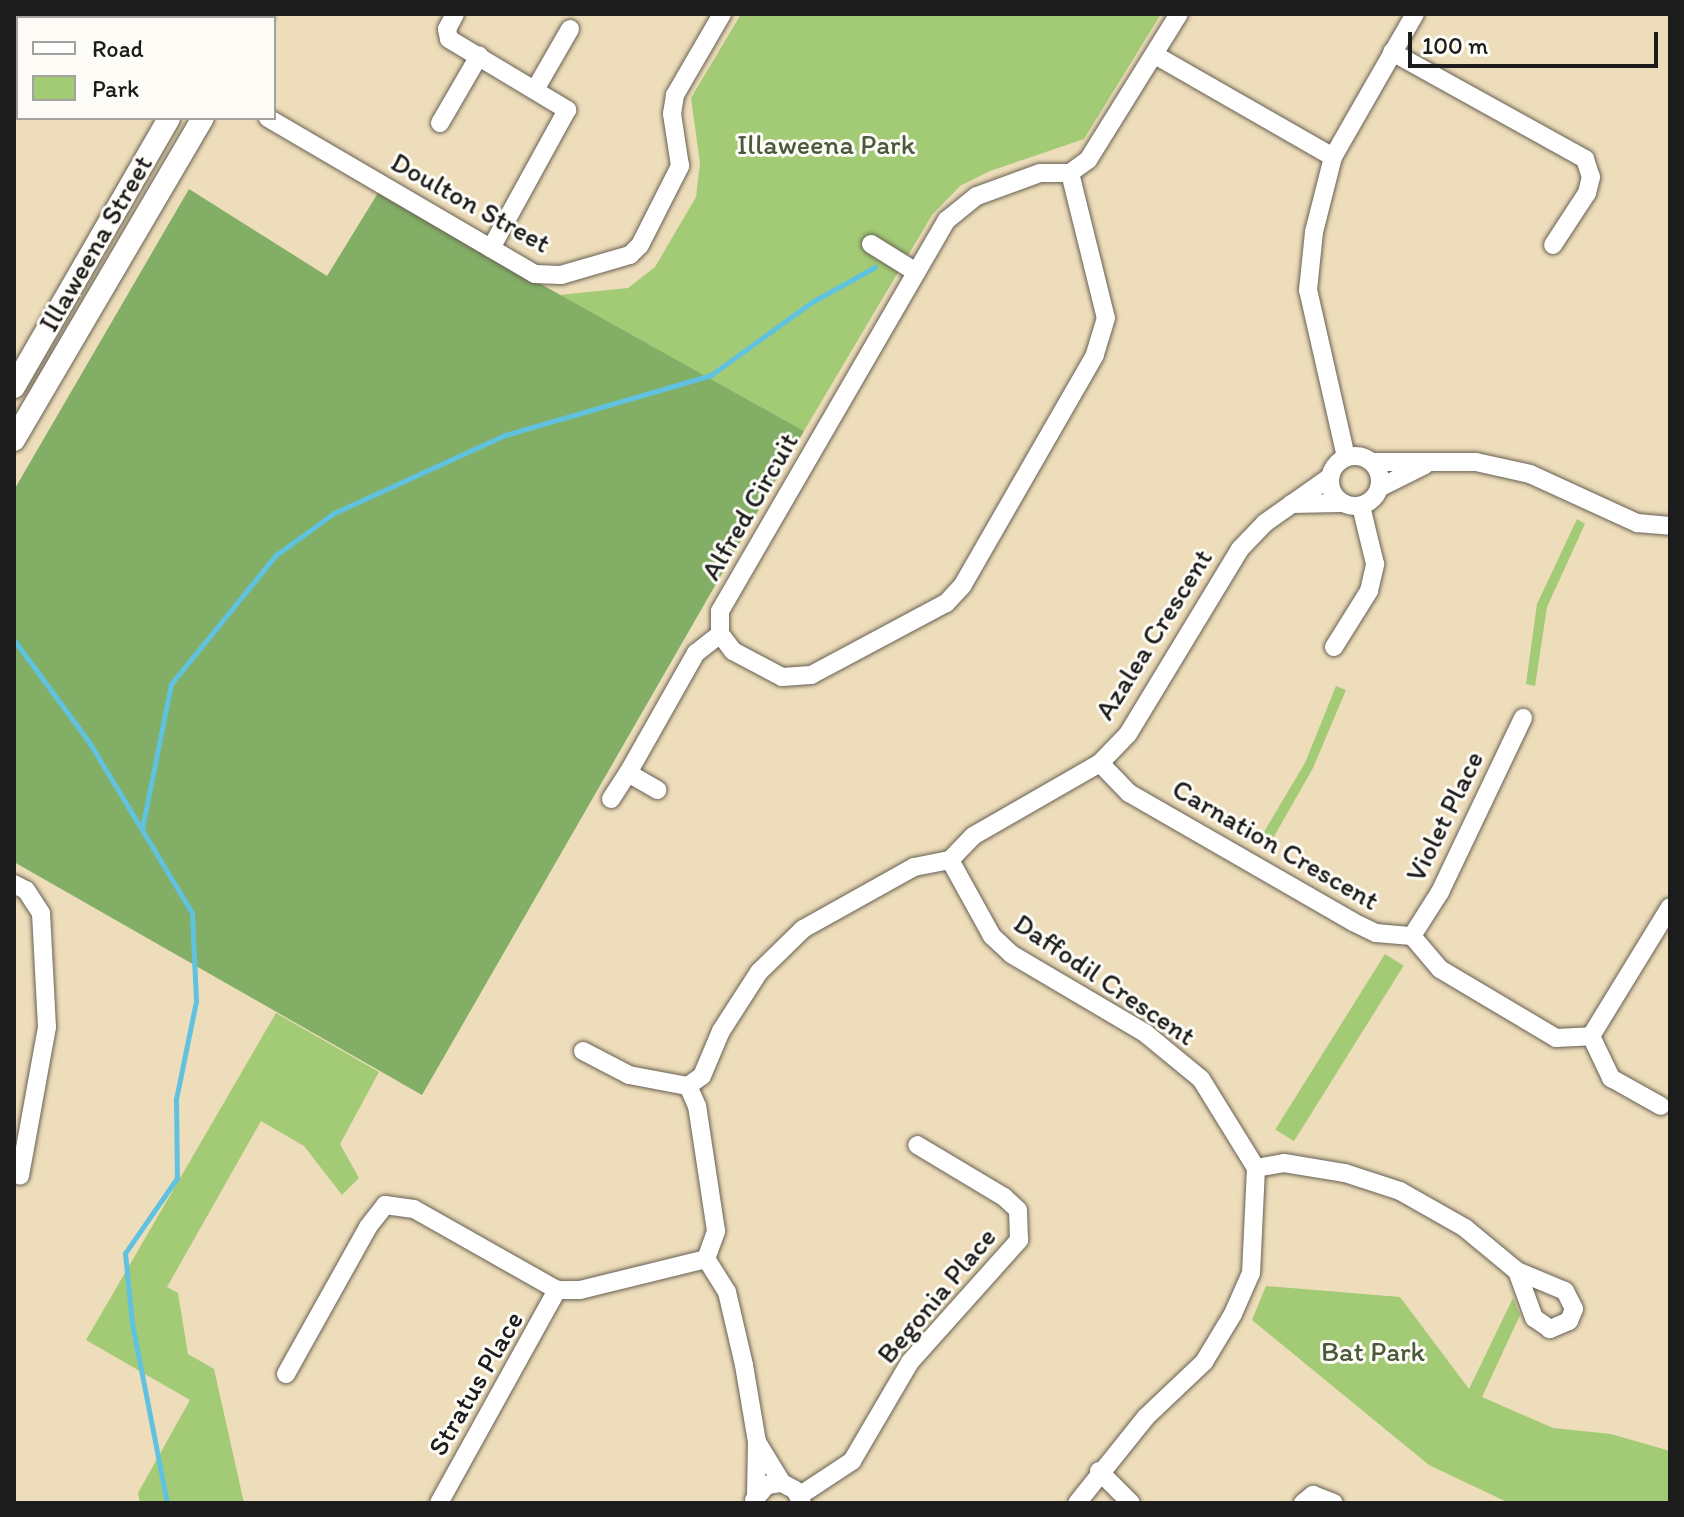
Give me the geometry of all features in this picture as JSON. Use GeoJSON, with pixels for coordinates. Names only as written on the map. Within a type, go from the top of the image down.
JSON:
{"type":"FeatureCollection","features":[{"type":"Feature","properties":{"kind":"main road","name":"Illaweena Street"},"geometry":{"type":"LineString","coordinates":[[14,387],[168,120]]}},
{"type":"Feature","properties":{"kind":"main road","name":"Illaweena Street"},"geometry":{"type":"LineString","coordinates":[[14,440],[202,120]]}},
{"type":"Feature","properties":{"kind":"street"},"geometry":{"type":"LineString","coordinates":[[455,14],[447,29],[449,39],[561,102],[567,110],[491,248]]}},
{"type":"Feature","properties":{"kind":"street","name":"Doulton Street"},"geometry":{"type":"LineString","coordinates":[[271,120],[491,248],[548,277],[630,255],[676,182],[680,166],[672,114],[675,95],[722,14]]}},
{"type":"Feature","properties":{"kind":"street"},"geometry":{"type":"LineString","coordinates":[[611,799],[696,653],[720,634],[733,651],[782,677],[797,679],[946,603],[963,585],[1095,355],[1106,318],[1070,173],[1088,160],[1117,120],[1179,14]]}},
{"type":"Feature","properties":{"kind":"street"},"geometry":{"type":"LineString","coordinates":[[1346,457],[1308,290],[1314,232],[1333,157],[1415,14]]}},
{"type":"Feature","properties":{"kind":"street"},"geometry":{"type":"LineString","coordinates":[[536,88],[570,29]]}},
{"type":"Feature","properties":{"kind":"street"},"geometry":{"type":"LineString","coordinates":[[1392,52],[1585,159],[1591,177],[1587,193],[1553,245]]}},
{"type":"Feature","properties":{"kind":"street"},"geometry":{"type":"LineString","coordinates":[[1155,55],[1333,157]]}},
{"type":"Feature","properties":{"kind":"street"},"geometry":{"type":"LineString","coordinates":[[440,123],[479,56]]}},
{"type":"Feature","properties":{"kind":"street","name":"Alfred Circuit"},"geometry":{"type":"LineString","coordinates":[[720,634],[720,611],[947,220],[977,196],[1040,173],[1070,173]]}},
{"type":"Feature","properties":{"kind":"street"},"geometry":{"type":"LineString","coordinates":[[871,244],[916,272]]}},
{"type":"Feature","properties":{"kind":"street"},"geometry":{"type":"LineString","coordinates":[[1346,457],[1372,462],[1476,462],[1530,474],[1637,523],[1670,525]]}},
{"type":"Feature","properties":{"kind":"street"},"geometry":{"type":"LineString","coordinates":[[1340,503],[1331,492],[1330,477],[1346,457]]}},
{"type":"Feature","properties":{"kind":"street"},"geometry":{"type":"LineString","coordinates":[[1372,462],[1379,488]]}},
{"type":"Feature","properties":{"kind":"street"},"geometry":{"type":"LineString","coordinates":[[1361,506],[1379,488],[1428,464]]}},
{"type":"Feature","properties":{"kind":"street","name":"Azalea Crescent"},"geometry":{"type":"LineString","coordinates":[[950,860],[973,836],[1100,763],[1128,734],[1240,549],[1291,504],[1330,477]]}},
{"type":"Feature","properties":{"kind":"street"},"geometry":{"type":"LineString","coordinates":[[1291,504],[1361,506]]}},
{"type":"Feature","properties":{"kind":"street"},"geometry":{"type":"LineString","coordinates":[[1334,647],[1369,591],[1375,564],[1361,506]]}},
{"type":"Feature","properties":{"kind":"street","name":"Violet Place"},"geometry":{"type":"LineString","coordinates":[[1412,936],[1440,892],[1523,718]]}},
{"type":"Feature","properties":{"kind":"street","name":"Carnation Crescent"},"geometry":{"type":"LineString","coordinates":[[1100,763],[1129,793],[1353,922],[1376,933],[1412,936]]}},
{"type":"Feature","properties":{"kind":"street"},"geometry":{"type":"LineString","coordinates":[[628,773],[657,790]]}},
{"type":"Feature","properties":{"kind":"street"},"geometry":{"type":"LineString","coordinates":[[583,1051],[629,1075],[688,1086],[702,1076],[721,1031],[759,972],[803,929],[914,867],[950,860]]}},
{"type":"Feature","properties":{"kind":"street","name":"Daffodil Crescent"},"geometry":{"type":"LineString","coordinates":[[950,860],[992,936],[1011,954],[1145,1033],[1201,1079],[1256,1168]]}},
{"type":"Feature","properties":{"kind":"street"},"geometry":{"type":"LineString","coordinates":[[14,884],[26,890],[41,913],[47,1027],[20,1176]]}},
{"type":"Feature","properties":{"kind":"street"},"geometry":{"type":"LineString","coordinates":[[1591,1036],[1670,907]]}},
{"type":"Feature","properties":{"kind":"street"},"geometry":{"type":"LineString","coordinates":[[1412,936],[1440,969],[1556,1038],[1591,1036]]}},
{"type":"Feature","properties":{"kind":"street"},"geometry":{"type":"LineString","coordinates":[[1591,1036],[1611,1078],[1661,1106]]}},
{"type":"Feature","properties":{"kind":"street"},"geometry":{"type":"LineString","coordinates":[[688,1086],[697,1106],[716,1231],[706,1259]]}},
{"type":"Feature","properties":{"kind":"street","name":"Begonia Place"},"geometry":{"type":"LineString","coordinates":[[801,1499],[852,1461],[910,1362],[1019,1240],[1018,1210],[1004,1197],[917,1145]]}},
{"type":"Feature","properties":{"kind":"street"},"geometry":{"type":"LineString","coordinates":[[1077,1503],[1099,1471],[1204,1362],[1233,1314],[1251,1273],[1256,1168],[1284,1163],[1345,1173],[1400,1191],[1465,1228],[1517,1271]]}},
{"type":"Feature","properties":{"kind":"street"},"geometry":{"type":"LineString","coordinates":[[286,1374],[368,1227],[385,1205],[414,1209],[557,1290],[580,1290],[706,1259]]}},
{"type":"Feature","properties":{"kind":"street"},"geometry":{"type":"LineString","coordinates":[[706,1259],[727,1292],[757,1442],[755,1499]]}},
{"type":"Feature","properties":{"kind":"street","name":"Stratus Place"},"geometry":{"type":"LineString","coordinates":[[439,1503],[557,1290]]}},
{"type":"Feature","properties":{"kind":"street"},"geometry":{"type":"LineString","coordinates":[[757,1442],[782,1483],[801,1499]]}},
{"type":"Feature","properties":{"kind":"street"},"geometry":{"type":"LineString","coordinates":[[1099,1471],[1131,1503]]}},
{"type":"Feature","properties":{"kind":"street"},"geometry":{"type":"LineString","coordinates":[[755,1499],[767,1485],[782,1483]]}},
{"type":"Feature","properties":{"kind":"street"},"geometry":{"type":"LineString","coordinates":[[1303,1503],[1313,1495],[1334,1503]]}},
{"type":"Feature","properties":{"kind":"green space","name":"Illaweena Park"},"geometry":{"type":"Polygon","coordinates":[[[741,14],[1161,14],[1084,139],[990,171],[960,186],[932,215],[804,431],[559,295],[628,288],[655,267],[696,197],[700,163],[691,98],[741,14]]]}},
{"type":"Feature","properties":{"kind":"green space"},"geometry":{"type":"Polygon","coordinates":[[[189,189],[327,276],[378,193],[804,431],[422,1095],[14,862],[14,490],[189,189]]]}},
{"type":"Feature","properties":{"kind":"green space"},"geometry":{"type":"Polygon","coordinates":[[[1577,519],[1585,524],[1547,607],[1535,686],[1526,684],[1537,604],[1577,519]]]}},
{"type":"Feature","properties":{"kind":"green space"},"geometry":{"type":"Polygon","coordinates":[[[1336,686],[1346,690],[1313,768],[1268,847],[1258,842],[1305,763],[1336,686]]]}},
{"type":"Feature","properties":{"kind":"green space"},"geometry":{"type":"Polygon","coordinates":[[[1385,954],[1404,966],[1294,1141],[1275,1130],[1385,954]]]}},
{"type":"Feature","properties":{"kind":"green space"},"geometry":{"type":"Polygon","coordinates":[[[276,1013],[379,1072],[340,1144],[359,1178],[342,1195],[304,1146],[261,1121],[167,1287],[178,1293],[188,1354],[214,1369],[244,1503],[140,1503],[138,1493],[190,1400],[86,1340],[276,1013]]]}},
{"type":"Feature","properties":{"kind":"green space","name":"Bat Park"},"geometry":{"type":"Polygon","coordinates":[[[1266,1286],[1400,1297],[1469,1389],[1513,1298],[1520,1315],[1482,1397],[1553,1428],[1611,1434],[1670,1451],[1670,1503],[1509,1503],[1429,1465],[1252,1320],[1266,1286]]]}},
{"type":"Feature","properties":{"kind":"waterway"},"geometry":{"type":"LineString","coordinates":[[142,829],[171,684],[276,555],[334,513],[505,435],[711,375],[812,302],[875,267]]}},
{"type":"Feature","properties":{"kind":"waterway"},"geometry":{"type":"LineString","coordinates":[[14,640],[89,742],[192,913],[196,1001],[176,1099],[177,1178],[125,1253],[132,1323],[167,1503]]}}]}
